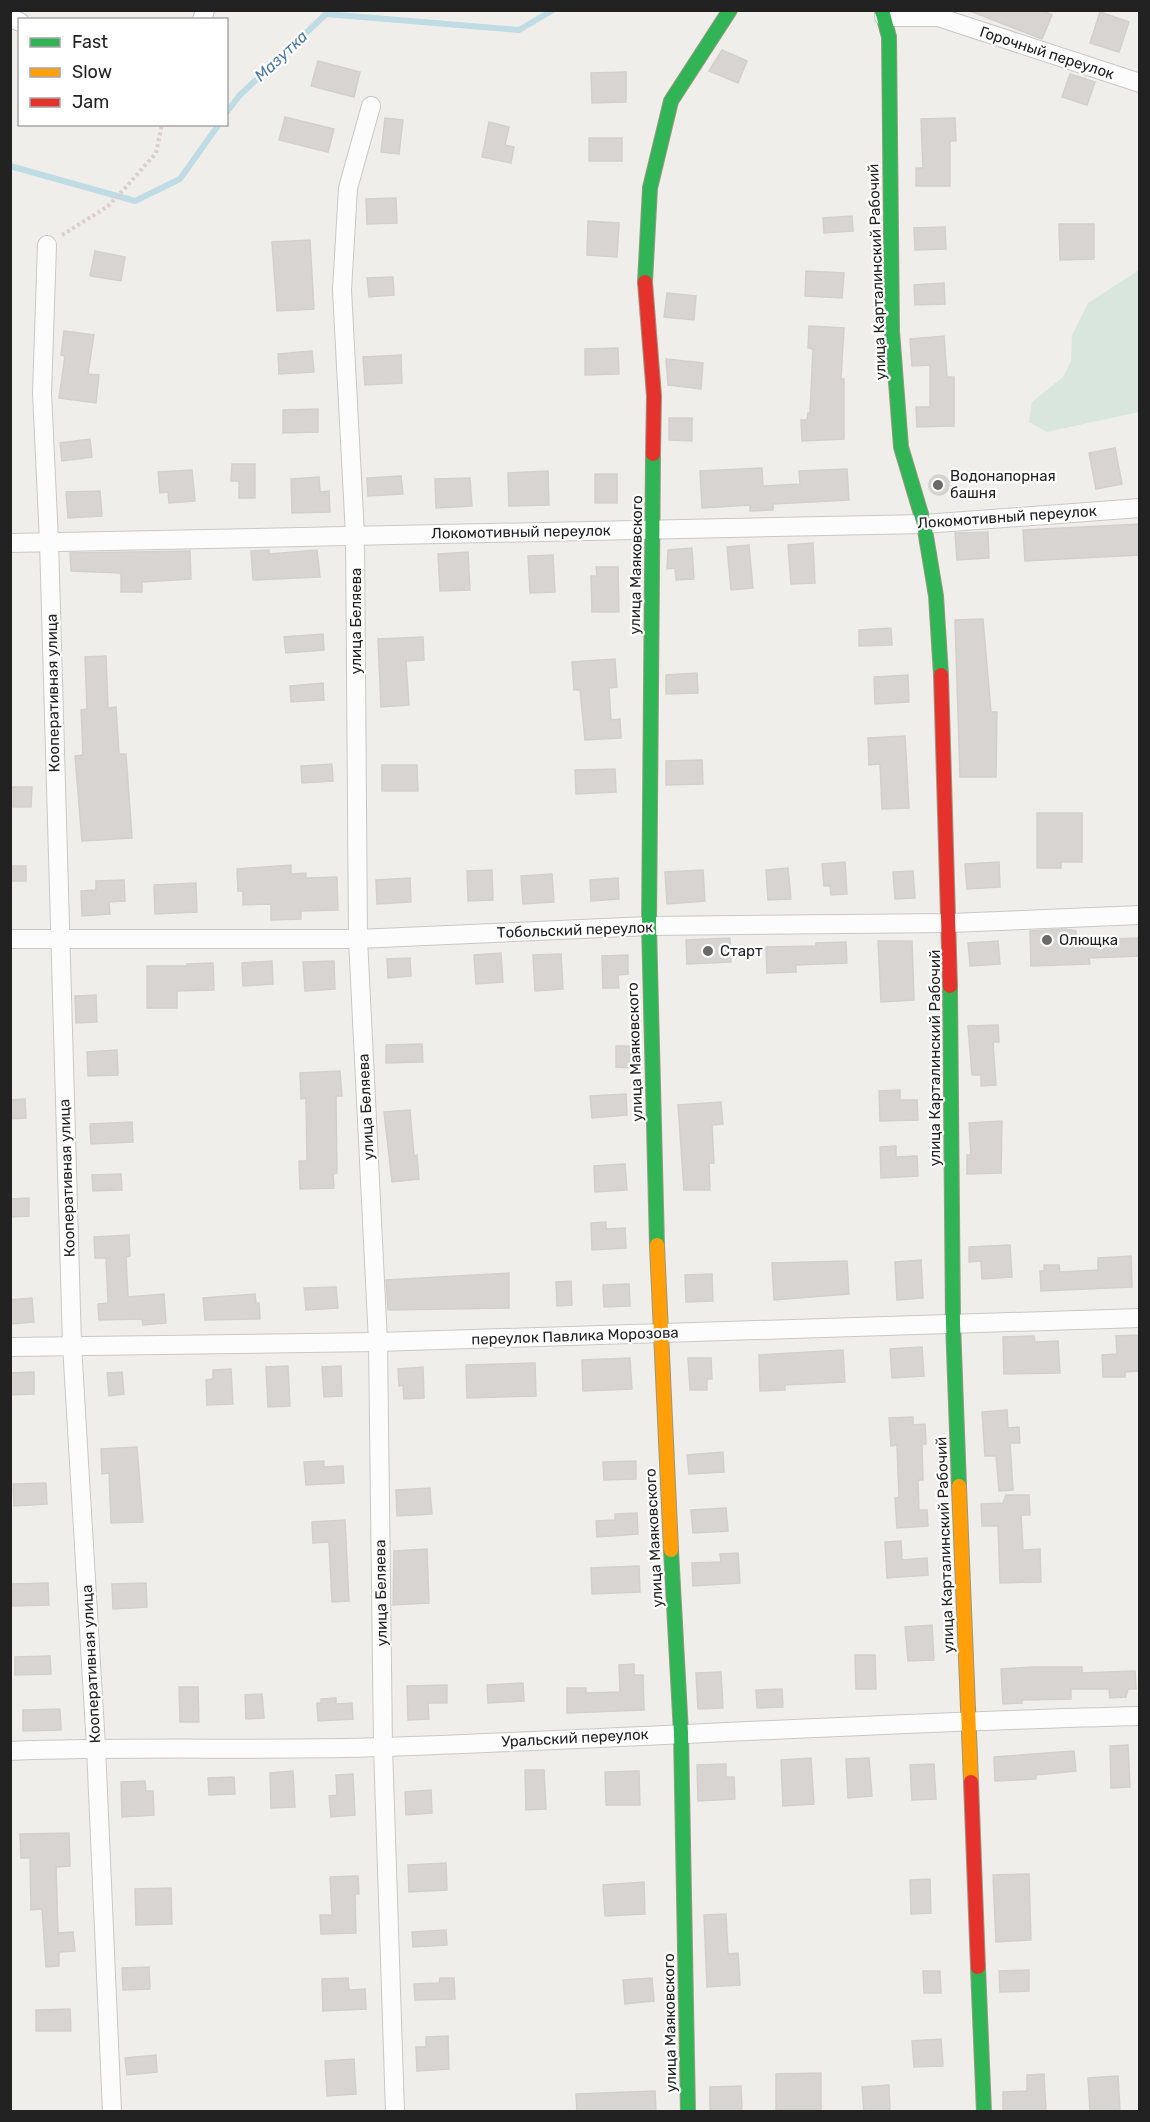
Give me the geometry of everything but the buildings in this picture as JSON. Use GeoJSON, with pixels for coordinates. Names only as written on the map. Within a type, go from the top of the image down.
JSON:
{"type":"FeatureCollection","features":[{"type":"Feature","properties":{"kind":"street","name":"улица Маяковского"},"geometry":{"type":"LineString","coordinates":[[688,2112],[681,1733],[659,1333],[649,926],[654,396],[645,281],[650,188],[671,100],[730,10]]}},
{"type":"Feature","properties":{"kind":"street","name":"Горочный переулок"},"geometry":{"type":"LineString","coordinates":[[883,14],[938,17],[1140,83]]}},
{"type":"Feature","properties":{"kind":"street","name":"улица Карталинский Рабочий"},"geometry":{"type":"LineString","coordinates":[[883,14],[889,37],[892,331],[901,447],[924,524],[936,596],[950,923],[953,1323],[984,2112]]}},
{"type":"Feature","properties":{"kind":"street","name":"улица Беляева"},"geometry":{"type":"LineString","coordinates":[[371,106],[348,188],[342,290],[355,535],[358,939],[378,1342],[383,1747],[395,2112]]}},
{"type":"Feature","properties":{"kind":"street","name":"Кооперативная улица"},"geometry":{"type":"LineString","coordinates":[[47,244],[42,393],[50,541],[59,939],[72,1345],[96,1747],[112,2112]]}},
{"type":"Feature","properties":{"kind":"street","name":"Локомотивный переулок"},"geometry":{"type":"LineString","coordinates":[[10,543],[924,524],[1140,508]]}},
{"type":"Feature","properties":{"kind":"street","name":"Тобольский переулок"},"geometry":{"type":"LineString","coordinates":[[10,939],[358,939],[649,926],[950,923],[1140,915]]}},
{"type":"Feature","properties":{"kind":"street","name":"переулок Павлика Морозова"},"geometry":{"type":"LineString","coordinates":[[10,1347],[378,1342],[1140,1318]]}},
{"type":"Feature","properties":{"kind":"street","name":"Уральский переулок"},"geometry":{"type":"LineString","coordinates":[[10,1751],[96,1747],[383,1747],[968,1720],[1140,1716]]}},
{"type":"Feature","properties":{"kind":"path"},"geometry":{"type":"LineString","coordinates":[[47,244],[107,207],[156,153],[162,126]]}},
{"type":"Feature","properties":{"kind":"shaded area"},"geometry":{"type":"Polygon","coordinates":[[[1139,270],[1139,412],[1047,432],[1029,422],[1032,402],[1063,377],[1071,361],[1072,335],[1088,303],[1139,270]]]}},
{"type":"Feature","properties":{"kind":"waterway","name":"Мазутка"},"geometry":{"type":"LineString","coordinates":[[228,110],[239,96],[326,14],[519,30],[553,10]]}},
{"type":"Feature","properties":{"kind":"waterway","name":"Мазутка"},"geometry":{"type":"LineString","coordinates":[[10,166],[135,201],[180,179],[218,126]]}},
{"type":"Feature","properties":{"kind":"traffic: fast"},"geometry":{"type":"LineString","coordinates":[[645,282],[650,188],[671,101],[730,10]]}},
{"type":"Feature","properties":{"kind":"traffic: fast"},"geometry":{"type":"LineString","coordinates":[[882,10],[889,37],[892,331],[901,447],[924,524],[936,596],[941,675]]}},
{"type":"Feature","properties":{"kind":"traffic: fast"},"geometry":{"type":"LineString","coordinates":[[653,454],[649,926],[657,1245]]}},
{"type":"Feature","properties":{"kind":"traffic: fast"},"geometry":{"type":"LineString","coordinates":[[950,986],[953,1323],[959,1486]]}},
{"type":"Feature","properties":{"kind":"traffic: fast"},"geometry":{"type":"LineString","coordinates":[[671,1550],[681,1733],[688,2112]]}},
{"type":"Feature","properties":{"kind":"traffic: fast"},"geometry":{"type":"LineString","coordinates":[[978,1967],[984,2112]]}},
{"type":"Feature","properties":{"kind":"traffic: slow"},"geometry":{"type":"LineString","coordinates":[[657,1245],[671,1550]]}},
{"type":"Feature","properties":{"kind":"traffic: slow"},"geometry":{"type":"LineString","coordinates":[[959,1486],[971,1782]]}},
{"type":"Feature","properties":{"kind":"traffic: jam"},"geometry":{"type":"LineString","coordinates":[[645,282],[654,396],[653,454]]}},
{"type":"Feature","properties":{"kind":"traffic: jam"},"geometry":{"type":"LineString","coordinates":[[941,675],[950,986]]}},
{"type":"Feature","properties":{"kind":"traffic: jam"},"geometry":{"type":"LineString","coordinates":[[971,1782],[978,1967]]}},
{"type":"Feature","properties":{"kind":"place","name":"Водонапорная башня"},"geometry":{"type":"Point","coordinates":[938,485]}},
{"type":"Feature","properties":{"kind":"place","name":"Олющка"},"geometry":{"type":"Point","coordinates":[1047,940]}},
{"type":"Feature","properties":{"kind":"place","name":"Старт"},"geometry":{"type":"Point","coordinates":[708,951]}}]}
